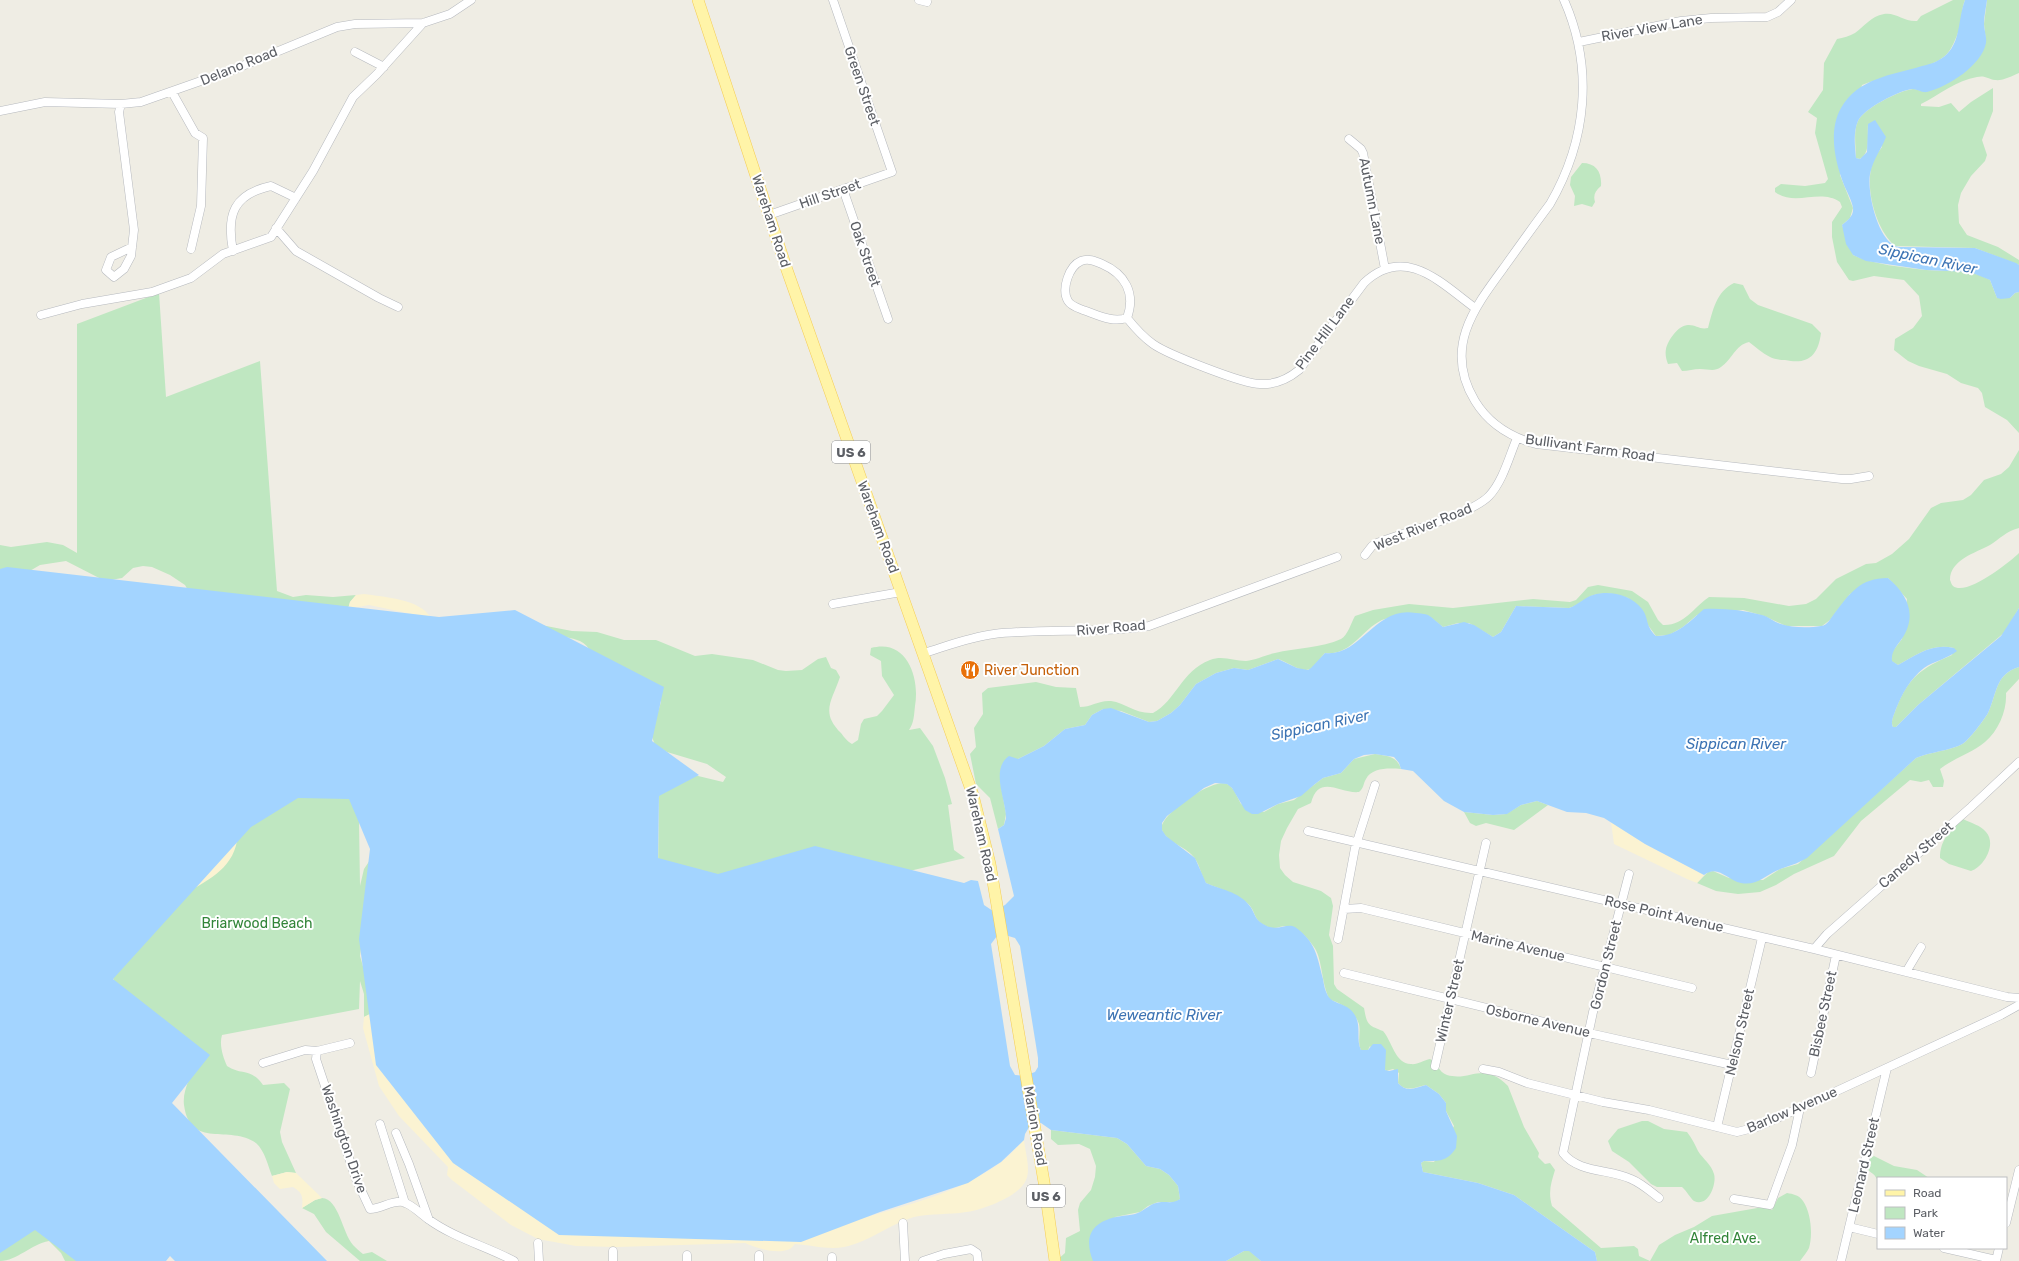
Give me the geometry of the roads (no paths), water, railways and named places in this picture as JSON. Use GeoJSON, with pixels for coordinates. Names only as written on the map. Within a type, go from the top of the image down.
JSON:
{"type":"FeatureCollection","features":[{"type":"Feature","properties":{"kind":"main road","name":"Wareham Road"},"geometry":{"type":"LineString","coordinates":[[698,0],[769,215],[974,796],[990,864],[1016,1016]]}},
{"type":"Feature","properties":{"kind":"main road","name":"Marion Road"},"geometry":{"type":"LineString","coordinates":[[1016,1016],[1036,1132],[1055,1261]]}},
{"type":"Feature","properties":{"kind":"street","name":"Delano Road"},"geometry":{"type":"LineString","coordinates":[[0,111],[46,102],[121,104],[141,102],[235,69],[337,27],[355,24],[423,23],[446,16],[471,0]]}},
{"type":"Feature","properties":{"kind":"street","name":"Green Street"},"geometry":{"type":"LineString","coordinates":[[833,0],[892,172]]}},
{"type":"Feature","properties":{"kind":"street","name":"Bullivant Farm Road"},"geometry":{"type":"LineString","coordinates":[[1564,0],[1578,42],[1583,76],[1582,109],[1576,142],[1565,174],[1550,204],[1475,308],[1466,327],[1462,347],[1463,368],[1469,388],[1478,406],[1492,422],[1517,438],[1545,445],[1830,477],[1851,479],[1869,476]]}},
{"type":"Feature","properties":{"kind":"street","name":"River View Lane"},"geometry":{"type":"LineString","coordinates":[[1578,42],[1681,21],[1711,18],[1767,17],[1778,12],[1791,0]]}},
{"type":"Feature","properties":{"kind":"street"},"geometry":{"type":"LineString","coordinates":[[41,315],[82,304],[152,292],[191,278],[224,254],[271,237],[313,171],[353,97],[384,67],[423,23]]}},
{"type":"Feature","properties":{"kind":"street"},"geometry":{"type":"LineString","coordinates":[[355,52],[384,67]]}},
{"type":"Feature","properties":{"kind":"street"},"geometry":{"type":"LineString","coordinates":[[172,92],[195,134],[203,138],[202,206],[191,249]]}},
{"type":"Feature","properties":{"kind":"street"},"geometry":{"type":"LineString","coordinates":[[121,104],[119,112],[134,230],[132,247]]}},
{"type":"Feature","properties":{"kind":"street","name":"Autumn Lane"},"geometry":{"type":"LineString","coordinates":[[1349,139],[1361,149],[1363,153],[1385,269]]}},
{"type":"Feature","properties":{"kind":"street","name":"Hill Street"},"geometry":{"type":"LineString","coordinates":[[769,215],[892,172]]}},
{"type":"Feature","properties":{"kind":"street"},"geometry":{"type":"LineString","coordinates":[[233,250],[230,235],[234,211],[240,201],[249,193],[271,186],[296,198]]}},
{"type":"Feature","properties":{"kind":"street","name":"Oak Street"},"geometry":{"type":"LineString","coordinates":[[843,189],[888,319]]}},
{"type":"Feature","properties":{"kind":"street"},"geometry":{"type":"LineString","coordinates":[[276,228],[296,251],[379,298],[398,307]]}},
{"type":"Feature","properties":{"kind":"street"},"geometry":{"type":"LineString","coordinates":[[1086,260],[1094,260],[1114,270],[1121,276],[1126,284],[1130,304],[1127,318],[1113,320],[1070,303],[1065,294],[1066,285],[1070,271],[1077,263],[1086,260]]}},
{"type":"Feature","properties":{"kind":"street","name":"Pine Hill Lane"},"geometry":{"type":"LineString","coordinates":[[1127,318],[1144,337],[1160,349],[1246,382],[1271,384],[1283,380],[1299,370],[1364,283],[1374,274],[1385,269],[1404,266],[1422,270],[1475,308]]}},
{"type":"Feature","properties":{"kind":"street","name":"West River Road"},"geometry":{"type":"LineString","coordinates":[[1365,555],[1372,546],[1377,543],[1466,510],[1484,500],[1498,482],[1517,438]]}},
{"type":"Feature","properties":{"kind":"street","name":"River Road"},"geometry":{"type":"LineString","coordinates":[[924,653],[969,639],[996,634],[1120,630],[1149,626],[1337,557]]}},
{"type":"Feature","properties":{"kind":"street"},"geometry":{"type":"LineString","coordinates":[[833,604],[902,592]]}},
{"type":"Feature","properties":{"kind":"street","name":"Canedy Street"},"geometry":{"type":"LineString","coordinates":[[1814,949],[1828,934],[1971,807],[2019,762]]}},
{"type":"Feature","properties":{"kind":"street"},"geometry":{"type":"LineString","coordinates":[[1338,939],[1355,848],[1375,785]]}},
{"type":"Feature","properties":{"kind":"street","name":"Rose Point Avenue"},"geometry":{"type":"LineString","coordinates":[[1308,831],[2019,998]]}},
{"type":"Feature","properties":{"kind":"street","name":"Winter Street"},"geometry":{"type":"LineString","coordinates":[[1435,1066],[1486,843]]}},
{"type":"Feature","properties":{"kind":"street","name":"Gordon Street"},"geometry":{"type":"LineString","coordinates":[[1629,874],[1589,1033],[1577,1095],[1563,1153],[1568,1160],[1578,1164],[1631,1178],[1659,1198]]}},
{"type":"Feature","properties":{"kind":"street","name":"Marine Avenue"},"geometry":{"type":"LineString","coordinates":[[1344,909],[1361,908],[1692,988]]}},
{"type":"Feature","properties":{"kind":"street","name":"Nelson Street"},"geometry":{"type":"LineString","coordinates":[[1717,1127],[1762,938]]}},
{"type":"Feature","properties":{"kind":"street"},"geometry":{"type":"LineString","coordinates":[[1906,972],[1921,947]]}},
{"type":"Feature","properties":{"kind":"street","name":"Bisbee Street"},"geometry":{"type":"LineString","coordinates":[[1811,1073],[1836,955]]}},
{"type":"Feature","properties":{"kind":"street","name":"Osborne Avenue"},"geometry":{"type":"LineString","coordinates":[[1344,974],[1589,1033],[1732,1065]]}},
{"type":"Feature","properties":{"kind":"street","name":"Barlow Avenue"},"geometry":{"type":"LineString","coordinates":[[1483,1069],[1498,1072],[1527,1083],[1603,1102],[1701,1122],[1737,1132],[1746,1131],[1887,1068],[2001,1015],[2019,1005]]}},
{"type":"Feature","properties":{"kind":"street"},"geometry":{"type":"LineString","coordinates":[[263,1063],[305,1050],[317,1051],[350,1043]]}},
{"type":"Feature","properties":{"kind":"street","name":"Washington Drive"},"geometry":{"type":"LineString","coordinates":[[317,1051],[316,1059],[356,1179],[370,1210],[380,1209],[393,1202],[405,1203]]}},
{"type":"Feature","properties":{"kind":"street","name":"Leonard Street"},"geometry":{"type":"LineString","coordinates":[[1841,1261],[1887,1068]]}},
{"type":"Feature","properties":{"kind":"street"},"geometry":{"type":"LineString","coordinates":[[1734,1199],[1770,1205],[1792,1145],[1800,1108]]}},
{"type":"Feature","properties":{"kind":"street"},"geometry":{"type":"LineString","coordinates":[[380,1124],[405,1203],[449,1233],[472,1241],[514,1261]]}},
{"type":"Feature","properties":{"kind":"street"},"geometry":{"type":"LineString","coordinates":[[396,1133],[429,1220]]}},
{"type":"Feature","properties":{"kind":"street"},"geometry":{"type":"LineString","coordinates":[[2007,1219],[2019,1170]]}},
{"type":"Feature","properties":{"kind":"street"},"geometry":{"type":"LineString","coordinates":[[903,1223],[905,1261]]}},
{"type":"Feature","properties":{"kind":"street"},"geometry":{"type":"LineString","coordinates":[[1849,1227],[1877,1234]]}},
{"type":"Feature","properties":{"kind":"street"},"geometry":{"type":"LineString","coordinates":[[538,1243],[539,1261]]}},
{"type":"Feature","properties":{"kind":"street"},"geometry":{"type":"LineString","coordinates":[[923,1261],[966,1249],[971,1249],[976,1252],[978,1261]]}},
{"type":"Feature","properties":{"kind":"street"},"geometry":{"type":"LineString","coordinates":[[1948,1249],[1996,1260],[1999,1249]]}},
{"type":"Feature","properties":{"kind":"street"},"geometry":{"type":"LineString","coordinates":[[613,1251],[613,1261]]}},
{"type":"Feature","properties":{"kind":"water","name":"Sippican River"},"geometry":{"type":"Polygon","coordinates":[[[1965,0],[1987,0],[1984,24],[1986,43],[1978,59],[1963,74],[1945,85],[1927,92],[1912,89],[1906,90],[1891,96],[1867,111],[1861,116],[1856,125],[1856,158],[1860,159],[1867,152],[1868,124],[1875,120],[1886,137],[1871,169],[1869,182],[1874,213],[1883,233],[1888,240],[1895,246],[1899,247],[1975,248],[2016,263],[2019,265],[2019,292],[2015,293],[2010,298],[1997,298],[1990,280],[1970,272],[1926,270],[1866,261],[1853,255],[1846,244],[1842,225],[1851,216],[1853,208],[1851,199],[1841,176],[1834,146],[1835,126],[1841,108],[1848,98],[1866,84],[1888,75],[1932,63],[1947,54],[1952,48],[1957,36],[1965,0]]]}},
{"type":"Feature","properties":{"kind":"water","name":"Weweantic River"},"geometry":{"type":"Polygon","coordinates":[[[7,567],[439,617],[515,610],[664,687],[652,741],[699,775],[659,796],[658,858],[718,874],[815,846],[964,883],[971,880],[978,881],[984,905],[993,911],[1005,905],[1014,896],[998,829],[1004,825],[1006,818],[1000,777],[1003,762],[1009,756],[1018,759],[1044,746],[1065,729],[1085,725],[1092,715],[1103,709],[1111,708],[1149,722],[1157,721],[1171,713],[1180,705],[1196,684],[1216,673],[1234,668],[1248,670],[1278,659],[1297,668],[1308,670],[1325,653],[1338,652],[1349,647],[1379,623],[1390,616],[1402,613],[1419,613],[1428,615],[1443,627],[1464,622],[1474,625],[1493,637],[1501,632],[1516,606],[1569,608],[1590,596],[1606,593],[1626,597],[1637,604],[1644,612],[1650,629],[1656,636],[1663,636],[1676,631],[1704,609],[1726,609],[1748,612],[1765,616],[1785,625],[1812,627],[1827,623],[1856,588],[1870,581],[1888,578],[1901,591],[1910,614],[1906,631],[1894,650],[1892,661],[1898,665],[1924,651],[1938,647],[1954,648],[1957,651],[1924,668],[1915,677],[1907,687],[1898,703],[1893,718],[1893,727],[1896,727],[1918,705],[2001,636],[2019,608],[2019,667],[2005,674],[1998,686],[1988,713],[1965,742],[1949,749],[1916,758],[1807,858],[1778,870],[1756,882],[1746,884],[1714,871],[1704,875],[1645,844],[1604,818],[1586,813],[1567,812],[1537,801],[1521,805],[1507,814],[1493,815],[1464,812],[1444,801],[1413,771],[1401,769],[1399,763],[1394,757],[1375,754],[1364,755],[1354,759],[1341,773],[1323,778],[1301,796],[1278,804],[1258,814],[1252,814],[1245,810],[1232,788],[1227,784],[1215,783],[1204,788],[1167,816],[1162,823],[1162,830],[1166,836],[1195,858],[1206,883],[1229,891],[1240,897],[1249,905],[1256,918],[1268,927],[1277,928],[1292,926],[1307,938],[1315,950],[1328,996],[1330,999],[1345,1006],[1353,1012],[1356,1017],[1361,1050],[1368,1050],[1373,1044],[1381,1044],[1386,1050],[1385,1070],[1389,1071],[1398,1069],[1398,1083],[1401,1086],[1411,1089],[1426,1085],[1439,1094],[1446,1103],[1446,1111],[1457,1136],[1456,1148],[1453,1153],[1442,1160],[1424,1161],[1421,1163],[1423,1172],[1478,1183],[1514,1195],[1595,1252],[1597,1261],[1261,1261],[1249,1251],[1244,1251],[1226,1261],[1093,1261],[1090,1253],[1089,1239],[1095,1227],[1100,1223],[1116,1217],[1137,1213],[1156,1203],[1177,1201],[1180,1199],[1178,1186],[1169,1175],[1160,1169],[1146,1166],[1127,1144],[1117,1138],[1051,1130],[1041,1123],[1032,1122],[1025,1134],[1024,1140],[1001,1162],[968,1183],[880,1212],[801,1242],[559,1235],[453,1163],[376,1065],[359,939],[370,849],[349,799],[298,798],[251,827],[113,979],[210,1055],[172,1103],[327,1261],[175,1261],[170,1256],[166,1261],[76,1261],[35,1230],[0,1253],[0,569],[7,567]],[[1005,935],[997,936],[991,944],[1010,1066],[1015,1075],[1024,1076],[1035,1072],[1038,1067],[1038,1058],[1020,946],[1015,938],[1005,935]]]}},
{"type":"Feature","properties":{"kind":"place","name":"River Junction"},"geometry":{"type":"Point","coordinates":[970,670]}},
{"type":"Feature","properties":{"kind":"park label","name":"Briarwood Beach"},"geometry":{"type":"Point","coordinates":[257,923]}},
{"type":"Feature","properties":{"kind":"park label","name":"Alfred Ave."},"geometry":{"type":"Point","coordinates":[1725,1238]}}]}
